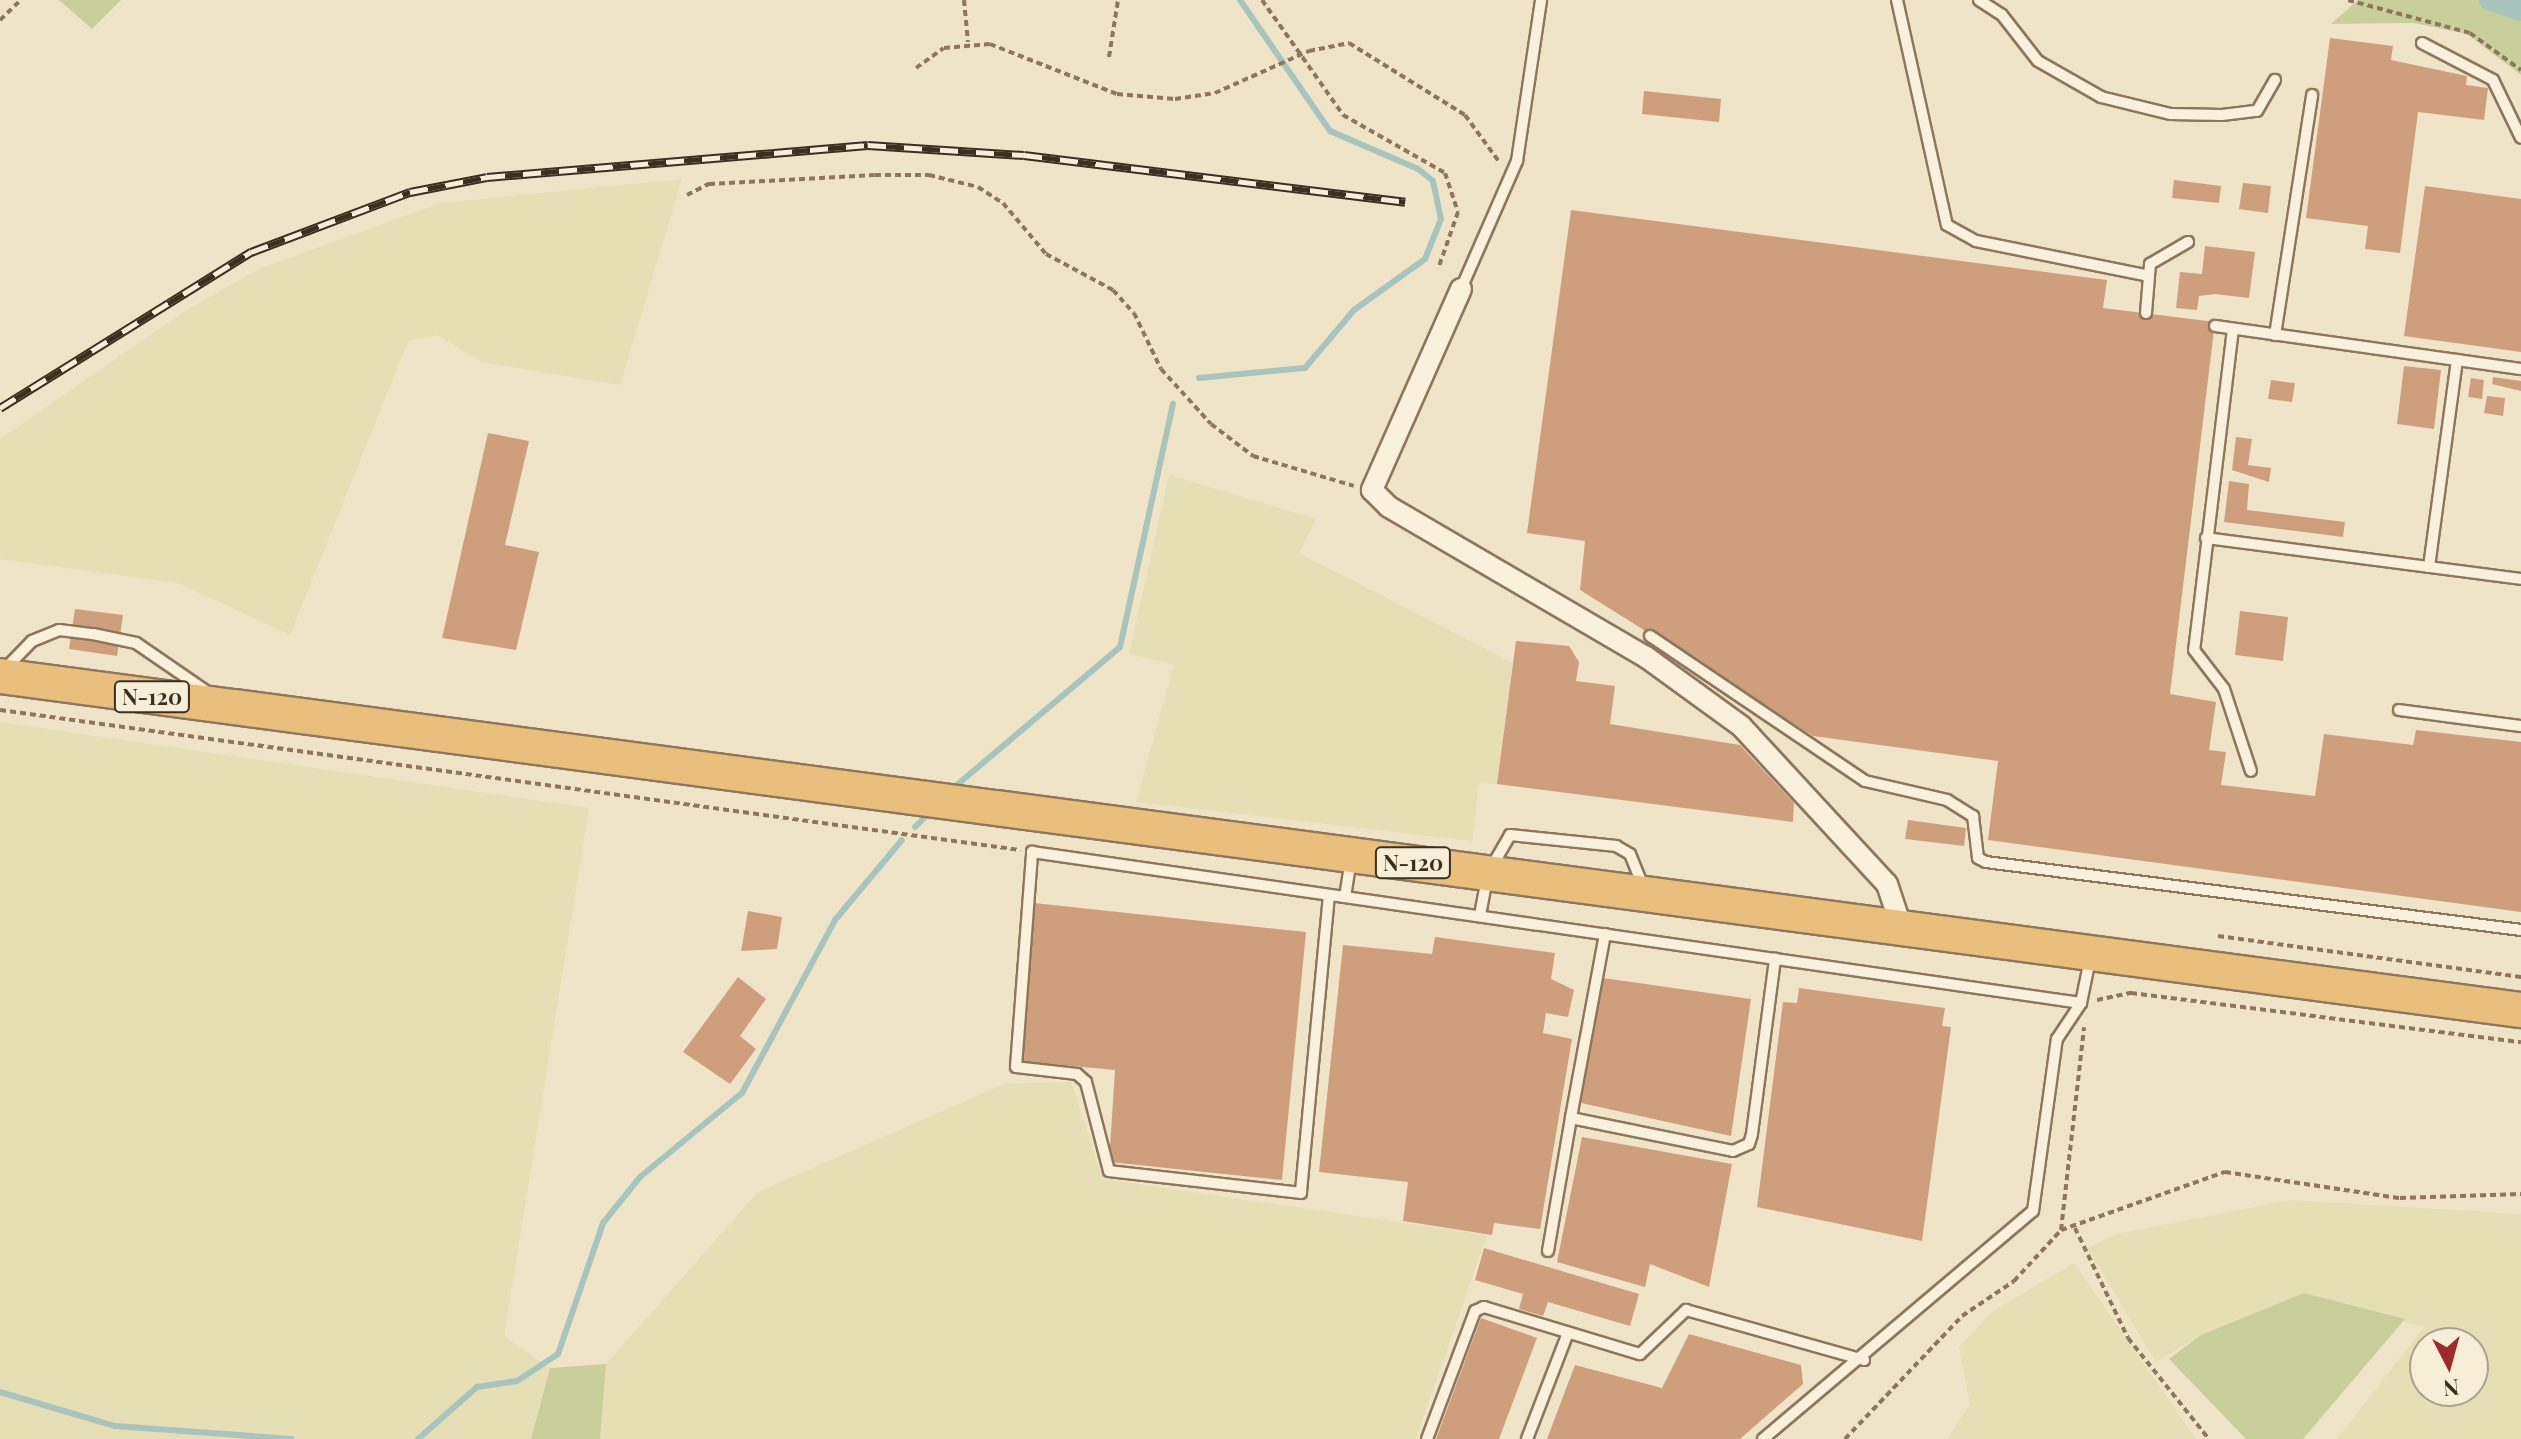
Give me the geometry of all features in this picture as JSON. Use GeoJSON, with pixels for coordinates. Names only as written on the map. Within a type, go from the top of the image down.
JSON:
{"type":"FeatureCollection","features":[{"type":"Feature","properties":{"kind":"highway","name":"N-120"},"geometry":{"type":"LineString","coordinates":[[0,675],[2521,1010]]}},
{"type":"Feature","properties":{"kind":"street"},"geometry":{"type":"LineString","coordinates":[[1461,289],[1372,490],[1389,507],[1646,657],[1741,726],[1887,884],[1901,926]]}},
{"type":"Feature","properties":{"kind":"lane"},"geometry":{"type":"LineString","coordinates":[[1461,289],[1508,192],[1541,0]]}},
{"type":"Feature","properties":{"kind":"lane"},"geometry":{"type":"LineString","coordinates":[[1897,0],[1947,225],[1976,241],[2145,275]]}},
{"type":"Feature","properties":{"kind":"lane"},"geometry":{"type":"LineString","coordinates":[[1979,0],[2002,15],[2038,61],[2101,97],[2171,114],[2222,115],[2257,111],[2275,80]]}},
{"type":"Feature","properties":{"kind":"lane"},"geometry":{"type":"LineString","coordinates":[[2422,43],[2493,80],[2521,138]]}},
{"type":"Feature","properties":{"kind":"lane"},"geometry":{"type":"LineString","coordinates":[[2275,335],[2312,95]]}},
{"type":"Feature","properties":{"kind":"lane"},"geometry":{"type":"LineString","coordinates":[[2146,313],[2145,275],[2150,264],[2188,242]]}},
{"type":"Feature","properties":{"kind":"lane"},"geometry":{"type":"LineString","coordinates":[[2215,326],[2521,369]]}},
{"type":"Feature","properties":{"kind":"lane"},"geometry":{"type":"LineString","coordinates":[[2233,329],[2194,650],[2224,689],[2251,771]]}},
{"type":"Feature","properties":{"kind":"lane"},"geometry":{"type":"LineString","coordinates":[[2429,567],[2457,360]]}},
{"type":"Feature","properties":{"kind":"lane"},"geometry":{"type":"LineString","coordinates":[[2206,538],[2521,579]]}},
{"type":"Feature","properties":{"kind":"lane"},"geometry":{"type":"LineString","coordinates":[[0,675],[32,641],[59,630],[93,634],[136,643],[226,707]]}},
{"type":"Feature","properties":{"kind":"lane"},"geometry":{"type":"LineString","coordinates":[[1650,636],[1865,781],[1947,800],[1973,816],[1978,858],[1986,862],[2521,930]]}},
{"type":"Feature","properties":{"kind":"lane"},"geometry":{"type":"LineString","coordinates":[[2399,710],[2521,726]]}},
{"type":"Feature","properties":{"kind":"lane"},"geometry":{"type":"LineString","coordinates":[[1329,895],[1301,1193],[1109,1171],[1086,1082],[1077,1074],[1016,1067],[1013,1059],[1032,852],[2081,1003]]}},
{"type":"Feature","properties":{"kind":"lane"},"geometry":{"type":"LineString","coordinates":[[1345,897],[1352,854]]}},
{"type":"Feature","properties":{"kind":"lane"},"geometry":{"type":"LineString","coordinates":[[1480,915],[1488,873]]}},
{"type":"Feature","properties":{"kind":"lane"},"geometry":{"type":"LineString","coordinates":[[1548,1251],[1605,934]]}},
{"type":"Feature","properties":{"kind":"lane"},"geometry":{"type":"LineString","coordinates":[[1763,1439],[1864,1360],[2033,1211],[2057,1039],[2081,1003],[2091,953]]}},
{"type":"Feature","properties":{"kind":"lane"},"geometry":{"type":"LineString","coordinates":[[1571,1118],[1741,1150],[1752,1134],[1775,959]]}},
{"type":"Feature","properties":{"kind":"lane"},"geometry":{"type":"LineString","coordinates":[[1427,1439],[1475,1311],[1640,1354],[1686,1310],[1864,1360]]}},
{"type":"Feature","properties":{"kind":"lane"},"geometry":{"type":"LineString","coordinates":[[1527,1439],[1568,1333]]}},
{"type":"Feature","properties":{"kind":"path"},"geometry":{"type":"LineString","coordinates":[[0,20],[21,0]]}},
{"type":"Feature","properties":{"kind":"path"},"geometry":{"type":"LineString","coordinates":[[964,0],[968,42]]}},
{"type":"Feature","properties":{"kind":"path"},"geometry":{"type":"LineString","coordinates":[[1109,57],[1118,0]]}},
{"type":"Feature","properties":{"kind":"path"},"geometry":{"type":"LineString","coordinates":[[1262,0],[1296,59],[1343,115],[1445,173],[1458,212],[1438,269]]}},
{"type":"Feature","properties":{"kind":"path"},"geometry":{"type":"LineString","coordinates":[[2348,0],[2470,33],[2521,70]]}},
{"type":"Feature","properties":{"kind":"path"},"geometry":{"type":"LineString","coordinates":[[916,68],[944,48],[968,42],[1033,57],[1117,94],[1202,95],[1275,71],[1296,59],[1349,43],[1380,56],[1486,136],[1508,192]]}},
{"type":"Feature","properties":{"kind":"path"},"geometry":{"type":"LineString","coordinates":[[687,195],[709,184],[875,175],[929,175],[978,187],[1003,203],[1046,254],[1113,290],[1134,313],[1161,369],[1211,424],[1253,456],[1306,477],[1372,490]]}},
{"type":"Feature","properties":{"kind":"path"},"geometry":{"type":"LineString","coordinates":[[0,710],[1032,852]]}},
{"type":"Feature","properties":{"kind":"path"},"geometry":{"type":"LineString","coordinates":[[2218,936],[2521,977]]}},
{"type":"Feature","properties":{"kind":"path"},"geometry":{"type":"LineString","coordinates":[[1845,1439],[1962,1316],[2014,1281],[2061,1230],[2084,1066],[2081,1003],[2131,993],[2521,1042]]}},
{"type":"Feature","properties":{"kind":"path"},"geometry":{"type":"LineString","coordinates":[[2061,1230],[2075,1228],[2225,1172],[2400,1198],[2521,1194]]}},
{"type":"Feature","properties":{"kind":"path"},"geometry":{"type":"LineString","coordinates":[[2075,1228],[2128,1338],[2209,1439]]}},
{"type":"Feature","properties":{"kind":"shaded area"},"geometry":{"type":"Polygon","coordinates":[[[682,179],[620,385],[482,362],[437,335],[408,341],[290,635],[178,583],[0,559],[0,439],[185,311],[261,268],[441,203],[682,179]]]}},
{"type":"Feature","properties":{"kind":"shaded area"},"geometry":{"type":"Polygon","coordinates":[[[1169,475],[1316,519],[1299,553],[1513,663],[1497,784],[1479,783],[1472,841],[1136,802],[1174,665],[1129,654],[1169,475]]]}},
{"type":"Feature","properties":{"kind":"shaded area"},"geometry":{"type":"Polygon","coordinates":[[[0,722],[589,808],[504,1336],[550,1368],[531,1439],[0,1439],[0,722]]]}},
{"type":"Feature","properties":{"kind":"shaded area"},"geometry":{"type":"Polygon","coordinates":[[[1071,1082],[1103,1179],[1487,1235],[1416,1439],[600,1439],[606,1364],[758,1192],[1004,1084],[1071,1082]]]}},
{"type":"Feature","properties":{"kind":"shaded area"},"geometry":{"type":"Polygon","coordinates":[[[2291,1200],[2521,1214],[2521,1439],[2337,1439],[2409,1346],[2409,1407],[2489,1407],[2489,1327],[2424,1327],[2305,1293],[2201,1335],[2156,1362],[2087,1248],[2117,1234],[2291,1200]]]}},
{"type":"Feature","properties":{"kind":"shaded area"},"geometry":{"type":"Polygon","coordinates":[[[2074,1263],[2196,1439],[1947,1439],[1970,1404],[1959,1347],[1993,1311],[2074,1263]]]}},
{"type":"Feature","properties":{"kind":"green space"},"geometry":{"type":"Polygon","coordinates":[[[59,0],[121,0],[92,29],[59,0]]]}},
{"type":"Feature","properties":{"kind":"green space"},"geometry":{"type":"Polygon","coordinates":[[[2358,0],[2521,0],[2521,75],[2467,34],[2414,23],[2331,24],[2358,0]]]}},
{"type":"Feature","properties":{"kind":"green space"},"geometry":{"type":"Polygon","coordinates":[[[2304,1293],[2405,1319],[2303,1439],[2246,1439],[2169,1359],[2201,1335],[2304,1293]]]}},
{"type":"Feature","properties":{"kind":"green space"},"geometry":{"type":"Polygon","coordinates":[[[606,1364],[600,1439],[531,1439],[550,1368],[606,1364]]]}},
{"type":"Feature","properties":{"kind":"building"},"geometry":{"type":"Polygon","coordinates":[[[2330,38],[2393,46],[2391,60],[2467,76],[2466,85],[2488,88],[2484,120],[2418,112],[2400,253],[2365,249],[2368,226],[2306,218],[2330,38]]]}},
{"type":"Feature","properties":{"kind":"building"},"geometry":{"type":"Polygon","coordinates":[[[1644,91],[1721,99],[1719,122],[1642,114],[1644,91]]]}},
{"type":"Feature","properties":{"kind":"building"},"geometry":{"type":"Polygon","coordinates":[[[2174,180],[2221,186],[2219,203],[2172,198],[2174,180]]]}},
{"type":"Feature","properties":{"kind":"building"},"geometry":{"type":"Polygon","coordinates":[[[2243,183],[2271,186],[2268,213],[2239,209],[2243,183]]]}},
{"type":"Feature","properties":{"kind":"building"},"geometry":{"type":"Polygon","coordinates":[[[2425,186],[2521,199],[2521,352],[2404,336],[2425,186]]]}},
{"type":"Feature","properties":{"kind":"building"},"geometry":{"type":"Polygon","coordinates":[[[1571,210],[2107,280],[2103,308],[2215,322],[2170,694],[2216,702],[2209,750],[2226,752],[2221,785],[2315,796],[2324,734],[2413,745],[2416,730],[2521,742],[2521,912],[1988,840],[1998,761],[1813,736],[1580,590],[1585,541],[1527,533],[1571,210]]]}},
{"type":"Feature","properties":{"kind":"building"},"geometry":{"type":"Polygon","coordinates":[[[2205,246],[2255,252],[2249,298],[2215,294],[2199,296],[2197,310],[2176,308],[2180,272],[2202,274],[2205,246]]]}},
{"type":"Feature","properties":{"kind":"building"},"geometry":{"type":"Polygon","coordinates":[[[2404,366],[2441,370],[2434,429],[2397,424],[2404,366]]]}},
{"type":"Feature","properties":{"kind":"building"},"geometry":{"type":"Polygon","coordinates":[[[2493,377],[2521,381],[2521,391],[2492,384],[2493,377]]]}},
{"type":"Feature","properties":{"kind":"building"},"geometry":{"type":"Polygon","coordinates":[[[2471,378],[2484,380],[2482,399],[2468,397],[2471,378]]]}},
{"type":"Feature","properties":{"kind":"building"},"geometry":{"type":"Polygon","coordinates":[[[2271,380],[2295,383],[2292,402],[2268,399],[2271,380]]]}},
{"type":"Feature","properties":{"kind":"building"},"geometry":{"type":"Polygon","coordinates":[[[2487,396],[2505,398],[2503,416],[2484,413],[2487,396]]]}},
{"type":"Feature","properties":{"kind":"building"},"geometry":{"type":"Polygon","coordinates":[[[488,433],[529,441],[505,545],[539,552],[516,650],[442,638],[488,433]]]}},
{"type":"Feature","properties":{"kind":"building"},"geometry":{"type":"Polygon","coordinates":[[[2236,437],[2252,439],[2248,465],[2271,468],[2269,482],[2232,470],[2236,437]]]}},
{"type":"Feature","properties":{"kind":"building"},"geometry":{"type":"Polygon","coordinates":[[[2229,481],[2249,484],[2247,510],[2345,522],[2343,537],[2224,522],[2229,481]]]}},
{"type":"Feature","properties":{"kind":"building"},"geometry":{"type":"Polygon","coordinates":[[[75,609],[123,615],[117,656],[69,649],[75,609]]]}},
{"type":"Feature","properties":{"kind":"building"},"geometry":{"type":"Polygon","coordinates":[[[2240,611],[2288,617],[2283,661],[2235,655],[2240,611]]]}},
{"type":"Feature","properties":{"kind":"building"},"geometry":{"type":"Polygon","coordinates":[[[1516,641],[1569,646],[1579,662],[1576,681],[1615,686],[1610,724],[1740,745],[1794,803],[1793,822],[1497,784],[1516,641]]]}},
{"type":"Feature","properties":{"kind":"building"},"geometry":{"type":"Polygon","coordinates":[[[1908,820],[1966,828],[1964,846],[1905,839],[1908,820]]]}},
{"type":"Feature","properties":{"kind":"building"},"geometry":{"type":"Polygon","coordinates":[[[1034,903],[1306,932],[1282,1180],[1109,1162],[1115,1070],[1019,1061],[1034,903]]]}},
{"type":"Feature","properties":{"kind":"building"},"geometry":{"type":"Polygon","coordinates":[[[748,911],[782,917],[777,949],[741,951],[748,911]]]}},
{"type":"Feature","properties":{"kind":"building"},"geometry":{"type":"Polygon","coordinates":[[[1435,937],[1555,953],[1551,979],[1574,990],[1568,1017],[1546,1013],[1543,1033],[1572,1039],[1540,1229],[1494,1223],[1492,1235],[1403,1221],[1408,1182],[1319,1172],[1343,945],[1432,954],[1435,937]]]}},
{"type":"Feature","properties":{"kind":"building"},"geometry":{"type":"Polygon","coordinates":[[[738,977],[766,999],[740,1036],[756,1049],[730,1084],[683,1052],[738,977]]]}},
{"type":"Feature","properties":{"kind":"building"},"geometry":{"type":"Polygon","coordinates":[[[1603,978],[1751,999],[1731,1136],[1581,1103],[1603,978]]]}},
{"type":"Feature","properties":{"kind":"building"},"geometry":{"type":"Polygon","coordinates":[[[1799,988],[1945,1008],[1942,1026],[1951,1027],[1922,1241],[1757,1207],[1783,1002],[1797,1003],[1799,988]]]}},
{"type":"Feature","properties":{"kind":"building"},"geometry":{"type":"Polygon","coordinates":[[[1582,1137],[1732,1164],[1709,1287],[1650,1264],[1645,1287],[1557,1262],[1582,1137]]]}},
{"type":"Feature","properties":{"kind":"building"},"geometry":{"type":"Polygon","coordinates":[[[1484,1248],[1639,1294],[1630,1326],[1548,1302],[1543,1316],[1519,1309],[1523,1294],[1475,1280],[1484,1248]]]}},
{"type":"Feature","properties":{"kind":"building"},"geometry":{"type":"Polygon","coordinates":[[[1481,1318],[1537,1338],[1499,1439],[1436,1439],[1481,1318]]]}},
{"type":"Feature","properties":{"kind":"building"},"geometry":{"type":"Polygon","coordinates":[[[1689,1334],[1801,1365],[1803,1384],[1740,1439],[1547,1439],[1575,1365],[1662,1388],[1689,1334]]]}},
{"type":"Feature","properties":{"kind":"waterway"},"geometry":{"type":"LineString","coordinates":[[1199,378],[1305,368],[1354,310],[1425,259],[1441,219],[1433,181],[1418,169],[1330,131],[1240,0]]}},
{"type":"Feature","properties":{"kind":"waterway"},"geometry":{"type":"LineString","coordinates":[[2489,0],[2521,11]]}},
{"type":"Feature","properties":{"kind":"waterway"},"geometry":{"type":"LineString","coordinates":[[958,784],[1120,647],[1173,404]]}},
{"type":"Feature","properties":{"kind":"waterway"},"geometry":{"type":"LineString","coordinates":[[915,827],[926,816]]}},
{"type":"Feature","properties":{"kind":"waterway"},"geometry":{"type":"LineString","coordinates":[[418,1439],[477,1387],[517,1381],[558,1354],[603,1223],[640,1177],[742,1093],[835,920],[902,840]]}},
{"type":"Feature","properties":{"kind":"waterway"},"geometry":{"type":"LineString","coordinates":[[0,1392],[115,1426],[292,1439]]}},
{"type":"Feature","properties":{"kind":"railway"},"geometry":{"type":"LineString","coordinates":[[0,408],[251,252],[410,192],[487,177],[868,145],[1024,155],[1405,202]]}}]}
